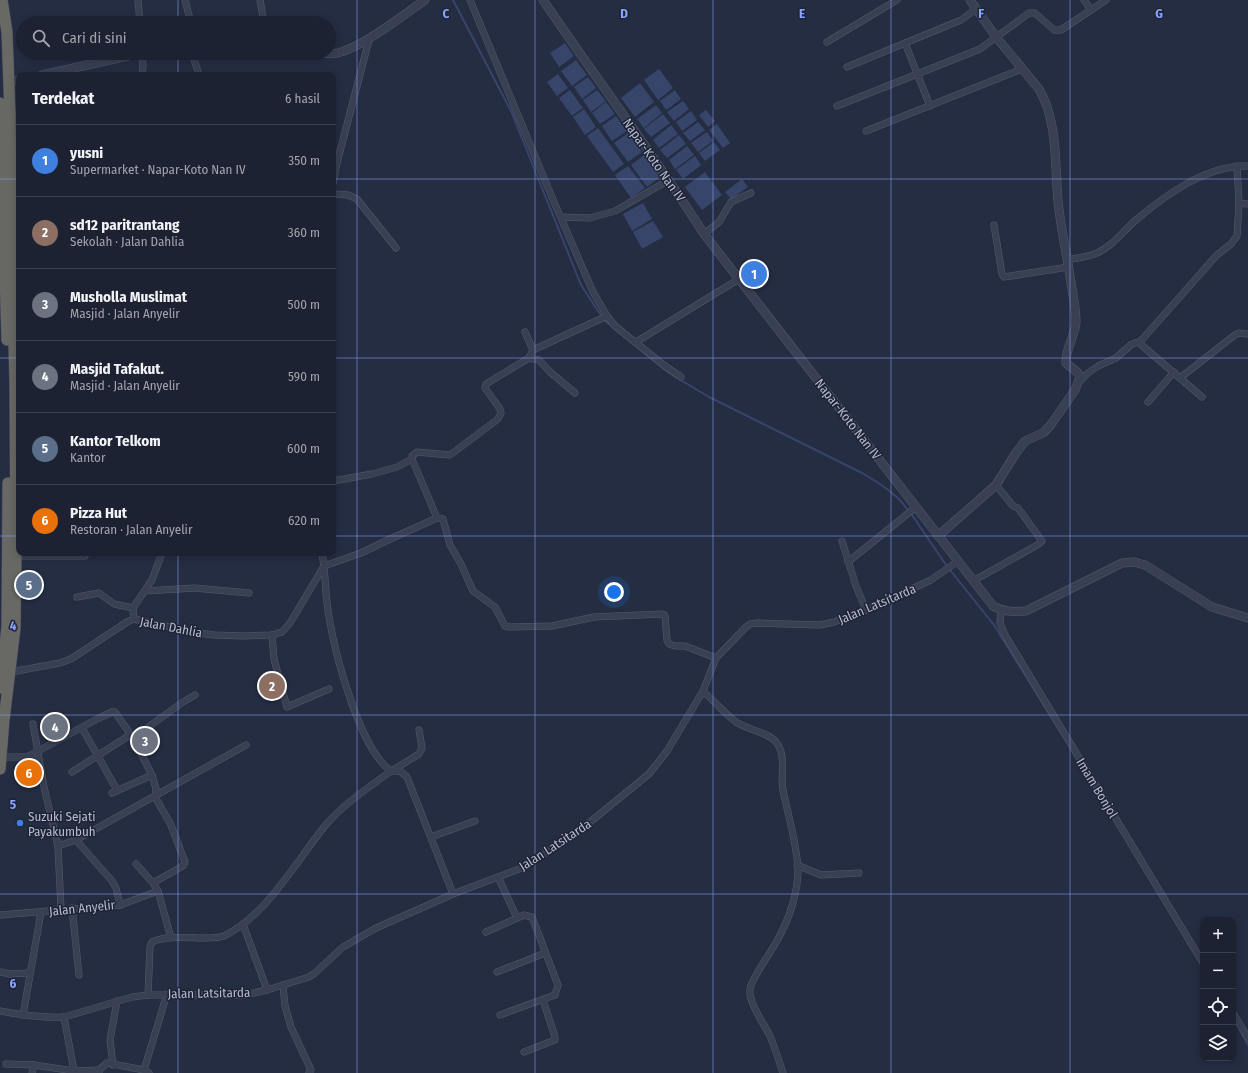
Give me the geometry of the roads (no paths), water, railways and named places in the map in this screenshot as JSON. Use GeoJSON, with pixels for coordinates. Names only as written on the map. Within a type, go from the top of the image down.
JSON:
{"type":"FeatureCollection","features":[{"type":"Feature","properties":{"kind":"highway"},"geometry":{"type":"LineString","coordinates":[[0,688],[7,627],[6,556],[10,333],[9,267],[14,81],[2,0]]}},
{"type":"Feature","properties":{"kind":"highway"},"geometry":{"type":"LineString","coordinates":[[0,103],[9,267]]}},
{"type":"Feature","properties":{"kind":"highway"},"geometry":{"type":"LineString","coordinates":[[10,333],[16,378]]}},
{"type":"Feature","properties":{"kind":"highway"},"geometry":{"type":"LineString","coordinates":[[0,769],[4,720],[15,628],[6,556],[16,401]]}},
{"type":"Feature","properties":{"kind":"street"},"geometry":{"type":"LineString","coordinates":[[138,0],[139,16]]}},
{"type":"Feature","properties":{"kind":"street"},"geometry":{"type":"LineString","coordinates":[[185,0],[189,16]]}},
{"type":"Feature","properties":{"kind":"street"},"geometry":{"type":"LineString","coordinates":[[260,0],[263,16]]}},
{"type":"Feature","properties":{"kind":"street"},"geometry":{"type":"LineString","coordinates":[[336,53],[342,52],[369,40],[425,0]]}},
{"type":"Feature","properties":{"kind":"street"},"geometry":{"type":"LineString","coordinates":[[470,0],[604,317],[681,377]]}},
{"type":"Feature","properties":{"kind":"street","name":"Napar-Koto Nan IV"},"geometry":{"type":"LineString","coordinates":[[542,0],[670,180],[704,234],[973,581],[993,606],[1001,610]]}},
{"type":"Feature","properties":{"kind":"street"},"geometry":{"type":"LineString","coordinates":[[827,42],[896,0]]}},
{"type":"Feature","properties":{"kind":"street"},"geometry":{"type":"LineString","coordinates":[[1084,0],[1091,10]]}},
{"type":"Feature","properties":{"kind":"street"},"geometry":{"type":"LineString","coordinates":[[837,106],[980,49],[1029,13],[1035,13],[1054,30],[1061,30],[1106,0]]}},
{"type":"Feature","properties":{"kind":"street"},"geometry":{"type":"LineString","coordinates":[[972,1],[996,37],[1039,89],[1049,112],[1053,132],[1059,215],[1076,310],[1076,323],[1066,358],[1066,363],[1079,381]]}},
{"type":"Feature","properties":{"kind":"street"},"geometry":{"type":"LineString","coordinates":[[847,67],[961,20],[976,9]]}},
{"type":"Feature","properties":{"kind":"street"},"geometry":{"type":"LineString","coordinates":[[336,159],[369,40]]}},
{"type":"Feature","properties":{"kind":"street"},"geometry":{"type":"LineString","coordinates":[[905,43],[930,106]]}},
{"type":"Feature","properties":{"kind":"street"},"geometry":{"type":"LineString","coordinates":[[56,72],[110,60]]}},
{"type":"Feature","properties":{"kind":"street"},"geometry":{"type":"LineString","coordinates":[[142,72],[143,60]]}},
{"type":"Feature","properties":{"kind":"street"},"geometry":{"type":"LineString","coordinates":[[194,60],[198,72]]}},
{"type":"Feature","properties":{"kind":"street"},"geometry":{"type":"LineString","coordinates":[[866,132],[1022,69]]}},
{"type":"Feature","properties":{"kind":"street"},"geometry":{"type":"LineString","coordinates":[[938,536],[996,485],[1023,444],[1028,439],[1043,433],[1050,426],[1071,396],[1079,381],[1091,371],[1116,358],[1132,344],[1139,343],[1217,255],[1235,240],[1237,236],[1239,203],[1237,166]]}},
{"type":"Feature","properties":{"kind":"street"},"geometry":{"type":"LineString","coordinates":[[994,225],[1002,274],[1004,277],[1068,264],[1101,251],[1136,220],[1179,189],[1213,172],[1237,166],[1248,166]]}},
{"type":"Feature","properties":{"kind":"street"},"geometry":{"type":"LineString","coordinates":[[561,217],[590,218],[615,211],[670,180]]}},
{"type":"Feature","properties":{"kind":"street"},"geometry":{"type":"LineString","coordinates":[[704,234],[719,222],[731,202],[751,193]]}},
{"type":"Feature","properties":{"kind":"street"},"geometry":{"type":"LineString","coordinates":[[336,194],[348,195],[357,199],[396,248]]}},
{"type":"Feature","properties":{"kind":"street"},"geometry":{"type":"LineString","coordinates":[[1239,203],[1248,204]]}},
{"type":"Feature","properties":{"kind":"street"},"geometry":{"type":"LineString","coordinates":[[636,342],[739,279]]}},
{"type":"Feature","properties":{"kind":"street"},"geometry":{"type":"LineString","coordinates":[[532,350],[604,317]]}},
{"type":"Feature","properties":{"kind":"street"},"geometry":{"type":"LineString","coordinates":[[336,480],[397,468],[412,459],[414,454],[417,452],[446,455],[454,453],[498,419],[501,413],[500,409],[485,388],[486,384],[529,358],[532,350],[525,332]]}},
{"type":"Feature","properties":{"kind":"street"},"geometry":{"type":"LineString","coordinates":[[1180,378],[1236,334],[1248,334]]}},
{"type":"Feature","properties":{"kind":"street"},"geometry":{"type":"LineString","coordinates":[[1139,343],[1202,397]]}},
{"type":"Feature","properties":{"kind":"street"},"geometry":{"type":"LineString","coordinates":[[529,358],[539,360],[549,371],[575,392]]}},
{"type":"Feature","properties":{"kind":"street"},"geometry":{"type":"LineString","coordinates":[[1148,402],[1174,372]]}},
{"type":"Feature","properties":{"kind":"street"},"geometry":{"type":"LineString","coordinates":[[412,459],[437,518]]}},
{"type":"Feature","properties":{"kind":"street"},"geometry":{"type":"LineString","coordinates":[[973,581],[1039,544],[1042,540],[1018,508],[1013,506],[996,485]]}},
{"type":"Feature","properties":{"kind":"street"},"geometry":{"type":"LineString","coordinates":[[848,562],[916,507]]}},
{"type":"Feature","properties":{"kind":"street"},"geometry":{"type":"LineString","coordinates":[[329,689],[287,707],[274,658],[272,635],[282,632],[290,622],[324,566],[360,553],[390,538],[437,518],[443,519],[450,545],[461,564],[473,591],[495,607],[505,626],[509,628],[552,626],[594,617],[662,614],[665,615],[666,640],[669,644],[675,646],[685,646],[713,656]]}},
{"type":"Feature","properties":{"kind":"street"},"geometry":{"type":"LineString","coordinates":[[842,541],[848,562],[866,610]]}},
{"type":"Feature","properties":{"kind":"street"},"geometry":{"type":"LineString","coordinates":[[6,556],[85,556]]}},
{"type":"Feature","properties":{"kind":"street"},"geometry":{"type":"LineString","coordinates":[[134,620],[134,608],[152,580],[161,556]]}},
{"type":"Feature","properties":{"kind":"street"},"geometry":{"type":"LineString","coordinates":[[322,556],[325,590],[334,643],[356,712],[372,748],[382,763],[392,770],[402,772],[407,777],[453,894]]}},
{"type":"Feature","properties":{"kind":"street","name":"Jalan Latsitarda"},"geometry":{"type":"LineString","coordinates":[[0,1011],[23,1015],[64,1017],[132,997],[167,994],[245,995],[310,977],[343,947],[376,928],[453,894],[527,866],[590,822],[650,774],[667,751],[703,691],[713,656],[750,624],[820,625],[839,621],[931,580],[958,561]]}},
{"type":"Feature","properties":{"kind":"street"},"geometry":{"type":"LineString","coordinates":[[1001,610],[1015,612],[1026,610],[1122,563],[1134,562],[1146,565],[1212,607],[1248,618]]}},
{"type":"Feature","properties":{"kind":"street"},"geometry":{"type":"LineString","coordinates":[[145,591],[195,588],[250,593]]}},
{"type":"Feature","properties":{"kind":"street"},"geometry":{"type":"LineString","coordinates":[[76,597],[99,593],[114,604],[134,608]]}},
{"type":"Feature","properties":{"kind":"street","name":"Imam Bonjol"},"geometry":{"type":"LineString","coordinates":[[1001,610],[1000,623],[1005,635],[1200,959]]}},
{"type":"Feature","properties":{"kind":"street","name":"Jalan Dahlia"},"geometry":{"type":"LineString","coordinates":[[10,672],[60,663],[71,659],[127,622],[134,620],[215,636],[272,635]]}},
{"type":"Feature","properties":{"kind":"street"},"geometry":{"type":"LineString","coordinates":[[703,691],[736,722],[772,739],[779,747],[782,764],[783,788],[798,865],[797,882],[787,919],[774,948],[756,976],[750,989],[752,1001],[770,1036],[783,1073]]}},
{"type":"Feature","properties":{"kind":"street"},"geometry":{"type":"LineString","coordinates":[[72,772],[132,736],[195,695]]}},
{"type":"Feature","properties":{"kind":"street"},"geometry":{"type":"LineString","coordinates":[[2,757],[28,757],[112,712],[117,715],[132,736],[152,774],[156,789],[155,797],[171,825],[185,862],[181,867],[153,883]]}},
{"type":"Feature","properties":{"kind":"street"},"geometry":{"type":"LineString","coordinates":[[33,724],[44,787],[58,846],[61,909]]}},
{"type":"Feature","properties":{"kind":"street"},"geometry":{"type":"LineString","coordinates":[[82,728],[114,792],[152,774]]}},
{"type":"Feature","properties":{"kind":"street"},"geometry":{"type":"LineString","coordinates":[[148,995],[151,943],[171,938],[217,938],[243,924],[269,899],[325,826],[346,804],[392,770],[419,754],[422,748],[419,730]]}},
{"type":"Feature","properties":{"kind":"street"},"geometry":{"type":"LineString","coordinates":[[58,846],[76,840],[246,745]]}},
{"type":"Feature","properties":{"kind":"street"},"geometry":{"type":"LineString","coordinates":[[431,838],[475,821]]}},
{"type":"Feature","properties":{"kind":"street"},"geometry":{"type":"LineString","coordinates":[[76,840],[112,881],[116,888],[120,905]]}},
{"type":"Feature","properties":{"kind":"street"},"geometry":{"type":"LineString","coordinates":[[136,864],[158,891],[171,938]]}},
{"type":"Feature","properties":{"kind":"street"},"geometry":{"type":"LineString","coordinates":[[798,865],[821,875],[858,873]]}},
{"type":"Feature","properties":{"kind":"street"},"geometry":{"type":"LineString","coordinates":[[498,877],[517,918]]}},
{"type":"Feature","properties":{"kind":"street","name":"Jalan Anyelir"},"geometry":{"type":"LineString","coordinates":[[0,915],[120,905],[158,891]]}},
{"type":"Feature","properties":{"kind":"street"},"geometry":{"type":"LineString","coordinates":[[72,908],[79,975]]}},
{"type":"Feature","properties":{"kind":"street"},"geometry":{"type":"LineString","coordinates":[[23,1015],[40,912]]}},
{"type":"Feature","properties":{"kind":"street"},"geometry":{"type":"LineString","coordinates":[[486,932],[524,915],[532,917],[558,985],[555,995],[500,1015]]}},
{"type":"Feature","properties":{"kind":"street"},"geometry":{"type":"LineString","coordinates":[[243,924],[267,990]]}},
{"type":"Feature","properties":{"kind":"street"},"geometry":{"type":"LineString","coordinates":[[497,972],[545,953]]}},
{"type":"Feature","properties":{"kind":"street"},"geometry":{"type":"LineString","coordinates":[[0,972],[10,974],[29,973]]}},
{"type":"Feature","properties":{"kind":"street"},"geometry":{"type":"LineString","coordinates":[[283,985],[285,1006],[289,1020],[311,1070],[309,1073]]}},
{"type":"Feature","properties":{"kind":"street"},"geometry":{"type":"LineString","coordinates":[[6,1064],[34,1065],[74,1071],[99,1072],[107,1063],[147,1071],[167,994]]}},
{"type":"Feature","properties":{"kind":"street"},"geometry":{"type":"LineString","coordinates":[[524,1052],[555,1040],[556,1037],[543,1000]]}},
{"type":"Feature","properties":{"kind":"street"},"geometry":{"type":"LineString","coordinates":[[113,1065],[110,1040],[117,1001]]}},
{"type":"Feature","properties":{"kind":"street"},"geometry":{"type":"LineString","coordinates":[[64,1017],[74,1071]]}},
{"type":"Feature","properties":{"kind":"street"},"geometry":{"type":"LineString","coordinates":[[1236,1018],[1248,1038]]}},
{"type":"Feature","properties":{"kind":"street"},"geometry":{"type":"LineString","coordinates":[[32,1073],[34,1065]]}},
{"type":"Feature","properties":{"kind":"water"},"geometry":{"type":"Polygon","coordinates":[[[565,43],[574,56],[559,67],[550,53],[565,43]]]}},
{"type":"Feature","properties":{"kind":"water"},"geometry":{"type":"Polygon","coordinates":[[[576,60],[587,75],[572,86],[561,71],[576,60]]]}},
{"type":"Feature","properties":{"kind":"water"},"geometry":{"type":"Polygon","coordinates":[[[659,69],[673,88],[658,100],[644,80],[659,69]]]}},
{"type":"Feature","properties":{"kind":"water"},"geometry":{"type":"Polygon","coordinates":[[[558,74],[568,88],[557,96],[547,82],[558,74]]]}},
{"type":"Feature","properties":{"kind":"water"},"geometry":{"type":"Polygon","coordinates":[[[588,77],[596,88],[582,99],[574,87],[588,77]]]}},
{"type":"Feature","properties":{"kind":"water"},"geometry":{"type":"Polygon","coordinates":[[[640,83],[654,102],[635,117],[621,98],[640,83]]]}},
{"type":"Feature","properties":{"kind":"water"},"geometry":{"type":"Polygon","coordinates":[[[570,90],[583,108],[572,116],[559,98],[570,90]]]}},
{"type":"Feature","properties":{"kind":"water"},"geometry":{"type":"Polygon","coordinates":[[[597,90],[606,101],[591,112],[583,100],[597,90]]]}},
{"type":"Feature","properties":{"kind":"water"},"geometry":{"type":"Polygon","coordinates":[[[675,90],[681,99],[666,110],[660,101],[675,90]]]}},
{"type":"Feature","properties":{"kind":"water"},"geometry":{"type":"Polygon","coordinates":[[[683,101],[689,109],[674,121],[667,112],[683,101]]]}},
{"type":"Feature","properties":{"kind":"water"},"geometry":{"type":"Polygon","coordinates":[[[606,102],[615,114],[600,124],[592,113],[606,102]]]}},
{"type":"Feature","properties":{"kind":"water"},"geometry":{"type":"Polygon","coordinates":[[[656,105],[662,113],[644,128],[637,119],[656,105]]]}},
{"type":"Feature","properties":{"kind":"water"},"geometry":{"type":"Polygon","coordinates":[[[584,109],[596,127],[585,135],[573,117],[584,109]]]}},
{"type":"Feature","properties":{"kind":"water"},"geometry":{"type":"Polygon","coordinates":[[[706,110],[715,121],[708,127],[699,115],[706,110]]]}},
{"type":"Feature","properties":{"kind":"water"},"geometry":{"type":"Polygon","coordinates":[[[691,111],[697,120],[682,131],[676,122],[691,111]]]}},
{"type":"Feature","properties":{"kind":"water"},"geometry":{"type":"Polygon","coordinates":[[[663,114],[670,123],[651,137],[644,129],[663,114]]]}},
{"type":"Feature","properties":{"kind":"water"},"geometry":{"type":"Polygon","coordinates":[[[616,116],[627,131],[612,141],[602,126],[616,116]]]}},
{"type":"Feature","properties":{"kind":"water"},"geometry":{"type":"Polygon","coordinates":[[[698,122],[705,130],[690,141],[683,133],[698,122]]]}},
{"type":"Feature","properties":{"kind":"water"},"geometry":{"type":"Polygon","coordinates":[[[717,124],[730,143],[723,148],[709,130],[717,124]]]}},
{"type":"Feature","properties":{"kind":"water"},"geometry":{"type":"Polygon","coordinates":[[[671,125],[678,134],[659,148],[653,140],[671,125]]]}},
{"type":"Feature","properties":{"kind":"water"},"geometry":{"type":"Polygon","coordinates":[[[598,128],[624,164],[613,172],[587,136],[598,128]]]}},
{"type":"Feature","properties":{"kind":"water"},"geometry":{"type":"Polygon","coordinates":[[[707,132],[713,141],[698,152],[691,143],[707,132]]]}},
{"type":"Feature","properties":{"kind":"water"},"geometry":{"type":"Polygon","coordinates":[[[628,133],[642,152],[628,162],[614,143],[628,133]]]}},
{"type":"Feature","properties":{"kind":"water"},"geometry":{"type":"Polygon","coordinates":[[[679,135],[686,144],[667,158],[660,150],[679,135]]]}},
{"type":"Feature","properties":{"kind":"water"},"geometry":{"type":"Polygon","coordinates":[[[714,142],[720,150],[705,161],[699,153],[714,142]]]}},
{"type":"Feature","properties":{"kind":"water"},"geometry":{"type":"Polygon","coordinates":[[[687,146],[694,155],[675,169],[669,160],[687,146]]]}},
{"type":"Feature","properties":{"kind":"water"},"geometry":{"type":"Polygon","coordinates":[[[644,155],[660,177],[647,187],[631,165],[644,155]]]}},
{"type":"Feature","properties":{"kind":"water"},"geometry":{"type":"Polygon","coordinates":[[[695,156],[701,165],[683,179],[676,170],[695,156]]]}},
{"type":"Feature","properties":{"kind":"water"},"geometry":{"type":"Polygon","coordinates":[[[628,166],[645,188],[631,198],[615,175],[628,166]]]}},
{"type":"Feature","properties":{"kind":"water"},"geometry":{"type":"Polygon","coordinates":[[[705,172],[722,195],[702,210],[685,187],[705,172]]]}},
{"type":"Feature","properties":{"kind":"water"},"geometry":{"type":"Polygon","coordinates":[[[742,179],[748,187],[731,199],[725,192],[742,179]]]}},
{"type":"Feature","properties":{"kind":"water"},"geometry":{"type":"Polygon","coordinates":[[[643,203],[652,219],[632,231],[623,214],[643,203]]]}},
{"type":"Feature","properties":{"kind":"water"},"geometry":{"type":"Polygon","coordinates":[[[653,221],[663,237],[642,249],[633,232],[653,221]]]}},
{"type":"Feature","properties":{"kind":"waterway"},"geometry":{"type":"LineString","coordinates":[[453,0],[511,111],[581,285],[604,320],[669,373],[709,397],[862,473],[892,493],[907,509]]}},
{"type":"Feature","properties":{"kind":"waterway"},"geometry":{"type":"LineString","coordinates":[[912,515],[946,565]]}},
{"type":"Feature","properties":{"kind":"waterway"},"geometry":{"type":"LineString","coordinates":[[950,570],[994,625],[1061,733]]}},
{"type":"Feature","properties":{"kind":"waterway"},"geometry":{"type":"LineString","coordinates":[[1240,1030],[1248,1045]]}},
{"type":"Feature","properties":{"kind":"place","name":"yusni"},"geometry":{"type":"Point","coordinates":[754,274]}},
{"type":"Feature","properties":{"kind":"place","name":"Kantor Telkom"},"geometry":{"type":"Point","coordinates":[29,585]}},
{"type":"Feature","properties":{"kind":"place","name":"sd12 paritrantang"},"geometry":{"type":"Point","coordinates":[272,686]}},
{"type":"Feature","properties":{"kind":"place","name":"Masjid Tafakut."},"geometry":{"type":"Point","coordinates":[55,727]}},
{"type":"Feature","properties":{"kind":"place","name":"Musholla Muslimat"},"geometry":{"type":"Point","coordinates":[145,741]}},
{"type":"Feature","properties":{"kind":"place","name":"Pizza Hut"},"geometry":{"type":"Point","coordinates":[29,773]}},
{"type":"Feature","properties":{"kind":"place","name":"Suzuki Sejati Payakumbuh"},"geometry":{"type":"Point","coordinates":[20,823]}}]}
